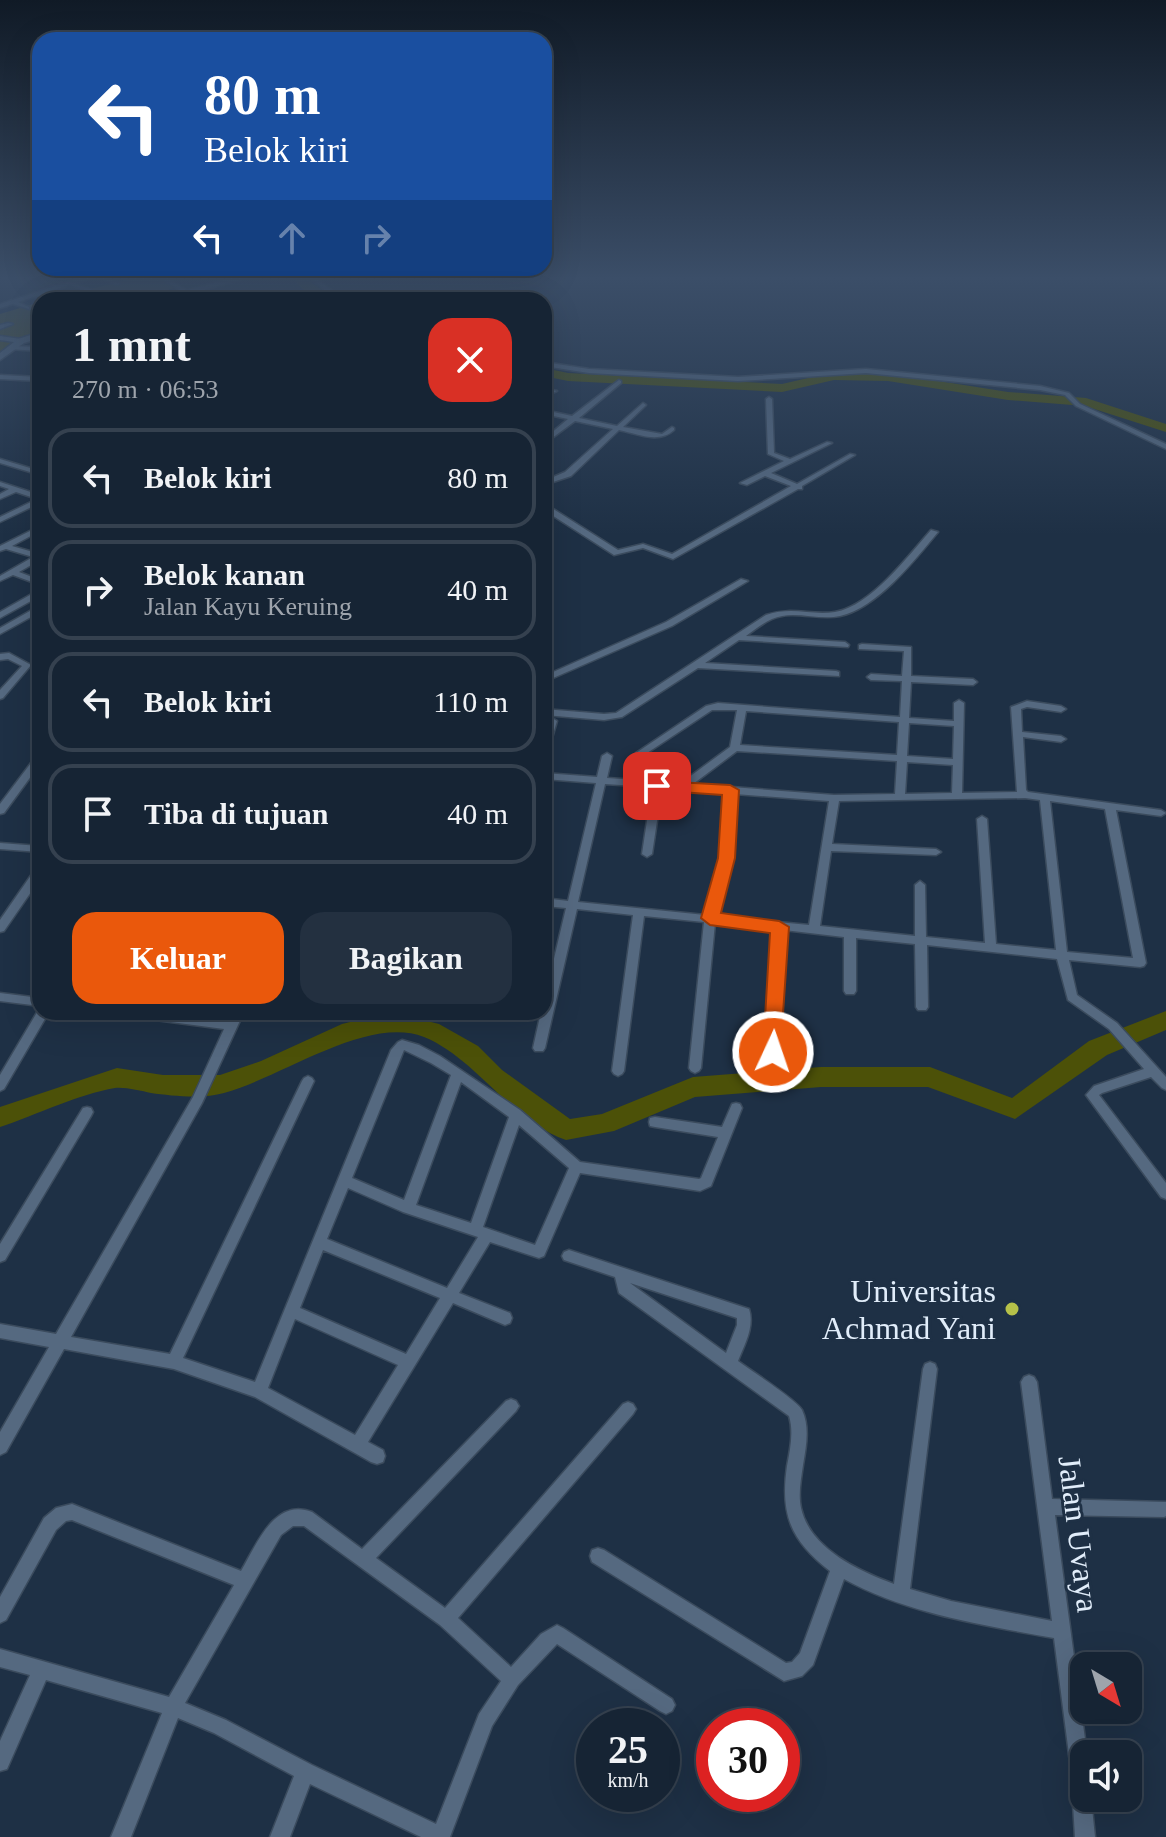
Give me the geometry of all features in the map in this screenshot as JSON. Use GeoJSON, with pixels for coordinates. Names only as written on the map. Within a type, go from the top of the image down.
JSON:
{"type":"FeatureCollection","features":[{"type":"Feature","properties":{"kind":"street"},"geometry":{"type":"LineString","coordinates":[[552,365],[589,371],[738,379],[866,371],[1067,394],[1078,405],[1166,447]]}},
{"type":"Feature","properties":{"kind":"street"},"geometry":{"type":"LineString","coordinates":[[0,377],[32,379]]}},
{"type":"Feature","properties":{"kind":"street"},"geometry":{"type":"LineString","coordinates":[[552,435],[619,382]]}},
{"type":"Feature","properties":{"kind":"street"},"geometry":{"type":"LineString","coordinates":[[769,399],[771,454],[790,461]]}},
{"type":"Feature","properties":{"kind":"street"},"geometry":{"type":"LineString","coordinates":[[552,480],[568,474],[643,405]]}},
{"type":"Feature","properties":{"kind":"street"},"geometry":{"type":"LineString","coordinates":[[552,414],[660,437],[672,429]]}},
{"type":"Feature","properties":{"kind":"street"},"geometry":{"type":"LineString","coordinates":[[744,483],[829,443]]}},
{"type":"Feature","properties":{"kind":"street"},"geometry":{"type":"LineString","coordinates":[[552,512],[614,552],[625,554],[648,546],[673,557],[852,455]]}},
{"type":"Feature","properties":{"kind":"street"},"geometry":{"type":"LineString","coordinates":[[0,461],[32,471]]}},
{"type":"Feature","properties":{"kind":"street"},"geometry":{"type":"LineString","coordinates":[[0,472],[13,465]]}},
{"type":"Feature","properties":{"kind":"street"},"geometry":{"type":"LineString","coordinates":[[765,473],[799,487]]}},
{"type":"Feature","properties":{"kind":"street"},"geometry":{"type":"LineString","coordinates":[[552,477],[557,478]]}},
{"type":"Feature","properties":{"kind":"street"},"geometry":{"type":"LineString","coordinates":[[0,484],[32,496]]}},
{"type":"Feature","properties":{"kind":"street"},"geometry":{"type":"LineString","coordinates":[[0,497],[16,489]]}},
{"type":"Feature","properties":{"kind":"street"},"geometry":{"type":"LineString","coordinates":[[0,520],[32,503]]}},
{"type":"Feature","properties":{"kind":"street"},"geometry":{"type":"LineString","coordinates":[[3,548],[32,532]]}},
{"type":"Feature","properties":{"kind":"street"},"geometry":{"type":"LineString","coordinates":[[552,713],[613,717],[778,613],[839,614],[853,608],[896,573],[934,532]]}},
{"type":"Feature","properties":{"kind":"street"},"geometry":{"type":"LineString","coordinates":[[3,548],[32,555]]}},
{"type":"Feature","properties":{"kind":"street"},"geometry":{"type":"LineString","coordinates":[[0,579],[32,561]]}},
{"type":"Feature","properties":{"kind":"street"},"geometry":{"type":"LineString","coordinates":[[13,572],[32,580]]}},
{"type":"Feature","properties":{"kind":"street"},"geometry":{"type":"LineString","coordinates":[[552,675],[669,624],[744,581]]}},
{"type":"Feature","properties":{"kind":"street"},"geometry":{"type":"LineString","coordinates":[[0,615],[32,597]]}},
{"type":"Feature","properties":{"kind":"street"},"geometry":{"type":"LineString","coordinates":[[0,631],[32,613]]}},
{"type":"Feature","properties":{"kind":"street"},"geometry":{"type":"LineString","coordinates":[[741,638],[845,645]]}},
{"type":"Feature","properties":{"kind":"street"},"geometry":{"type":"LineString","coordinates":[[862,647],[907,648],[908,679],[900,796]]}},
{"type":"Feature","properties":{"kind":"street"},"geometry":{"type":"LineString","coordinates":[[0,657],[9,656],[25,661],[27,665],[0,696]]}},
{"type":"Feature","properties":{"kind":"street"},"geometry":{"type":"LineString","coordinates":[[698,665],[836,674]]}},
{"type":"Feature","properties":{"kind":"street"},"geometry":{"type":"LineString","coordinates":[[871,677],[973,682]]}},
{"type":"Feature","properties":{"kind":"street"},"geometry":{"type":"LineString","coordinates":[[957,794],[959,703]]}},
{"type":"Feature","properties":{"kind":"street"},"geometry":{"type":"LineString","coordinates":[[1025,795],[1021,790],[1018,705],[1061,709]]}},
{"type":"Feature","properties":{"kind":"street"},"geometry":{"type":"LineString","coordinates":[[641,753],[709,708],[905,718],[958,724]]}},
{"type":"Feature","properties":{"kind":"street"},"geometry":{"type":"LineString","coordinates":[[735,748],[742,708]]}},
{"type":"Feature","properties":{"kind":"street"},"geometry":{"type":"LineString","coordinates":[[1019,734],[1061,739]]}},
{"type":"Feature","properties":{"kind":"street"},"geometry":{"type":"LineString","coordinates":[[683,786],[735,748],[958,762]]}},
{"type":"Feature","properties":{"kind":"street"},"geometry":{"type":"LineString","coordinates":[[552,991],[607,756]]}},
{"type":"Feature","properties":{"kind":"street"},"geometry":{"type":"LineString","coordinates":[[0,811],[32,768]]}},
{"type":"Feature","properties":{"kind":"street"},"geometry":{"type":"LineString","coordinates":[[552,777],[834,798],[1025,795],[1161,813]]}},
{"type":"Feature","properties":{"kind":"street"},"geometry":{"type":"LineString","coordinates":[[647,854],[657,786]]}},
{"type":"Feature","properties":{"kind":"street"},"geometry":{"type":"LineString","coordinates":[[695,1068],[710,918],[727,858],[730,790]]}},
{"type":"Feature","properties":{"kind":"street"},"geometry":{"type":"LineString","coordinates":[[814,930],[834,798]]}},
{"type":"Feature","properties":{"kind":"street"},"geometry":{"type":"LineString","coordinates":[[1045,800],[1062,955],[1072,997],[1113,1026],[1166,1085]]}},
{"type":"Feature","properties":{"kind":"street"},"geometry":{"type":"LineString","coordinates":[[552,903],[1140,963],[1110,807]]}},
{"type":"Feature","properties":{"kind":"street"},"geometry":{"type":"LineString","coordinates":[[982,819],[991,949]]}},
{"type":"Feature","properties":{"kind":"street"},"geometry":{"type":"LineString","coordinates":[[0,846],[32,848]]}},
{"type":"Feature","properties":{"kind":"street"},"geometry":{"type":"LineString","coordinates":[[826,847],[936,852]]}},
{"type":"Feature","properties":{"kind":"street"},"geometry":{"type":"LineString","coordinates":[[0,928],[32,882]]}},
{"type":"Feature","properties":{"kind":"street"},"geometry":{"type":"LineString","coordinates":[[920,885],[922,1007]]}},
{"type":"Feature","properties":{"kind":"street"},"geometry":{"type":"LineString","coordinates":[[618,1071],[639,912]]}},
{"type":"Feature","properties":{"kind":"street"},"geometry":{"type":"LineString","coordinates":[[773,1052],[779,927]]}},
{"type":"Feature","properties":{"kind":"street"},"geometry":{"type":"LineString","coordinates":[[850,933],[850,991]]}},
{"type":"Feature","properties":{"kind":"street"},"geometry":{"type":"LineString","coordinates":[[0,997],[32,1001]]}},
{"type":"Feature","properties":{"kind":"street"},"geometry":{"type":"LineString","coordinates":[[0,1086],[38,1020]]}},
{"type":"Feature","properties":{"kind":"street"},"geometry":{"type":"LineString","coordinates":[[194,1020],[232,1025]]}},
{"type":"Feature","properties":{"kind":"street"},"geometry":{"type":"LineString","coordinates":[[0,1447],[198,1099],[234,1020]]}},
{"type":"Feature","properties":{"kind":"street"},"geometry":{"type":"LineString","coordinates":[[539,1048],[545,1020]]}},
{"type":"Feature","properties":{"kind":"street"},"geometry":{"type":"LineString","coordinates":[[259,1391],[397,1050],[406,1044],[516,1114],[560,1148],[576,1167],[700,1185],[706,1182],[736,1108]]}},
{"type":"Feature","properties":{"kind":"street"},"geometry":{"type":"LineString","coordinates":[[1154,1071],[1098,1089],[1092,1095],[1166,1193]]}},
{"type":"Feature","properties":{"kind":"street"},"geometry":{"type":"LineString","coordinates":[[408,1208],[457,1075]]}},
{"type":"Feature","properties":{"kind":"street"},"geometry":{"type":"LineString","coordinates":[[174,1362],[308,1081]]}},
{"type":"Feature","properties":{"kind":"street"},"geometry":{"type":"LineString","coordinates":[[0,1256],[87,1112]]}},
{"type":"Feature","properties":{"kind":"street"},"geometry":{"type":"LineString","coordinates":[[358,1444],[449,1294],[481,1232],[516,1114]]}},
{"type":"Feature","properties":{"kind":"street"},"geometry":{"type":"LineString","coordinates":[[655,1122],[725,1133]]}},
{"type":"Feature","properties":{"kind":"street"},"geometry":{"type":"LineString","coordinates":[[345,1181],[408,1208],[539,1252],[576,1167]]}},
{"type":"Feature","properties":{"kind":"street"},"geometry":{"type":"LineString","coordinates":[[319,1242],[505,1318]]}},
{"type":"Feature","properties":{"kind":"street"},"geometry":{"type":"LineString","coordinates":[[569,1256],[744,1314],[744,1325],[729,1365]]}},
{"type":"Feature","properties":{"kind":"street"},"geometry":{"type":"LineString","coordinates":[[621,1273],[624,1288],[795,1411],[798,1431],[790,1495],[795,1517],[813,1549],[839,1569],[901,1594],[978,1615],[1061,1631]]}},
{"type":"Feature","properties":{"kind":"street"},"geometry":{"type":"LineString","coordinates":[[292,1311],[406,1361]]}},
{"type":"Feature","properties":{"kind":"street"},"geometry":{"type":"LineString","coordinates":[[0,1331],[174,1362],[259,1391],[377,1456]]}},
{"type":"Feature","properties":{"kind":"street"},"geometry":{"type":"LineString","coordinates":[[901,1594],[930,1369]]}},
{"type":"Feature","properties":{"kind":"street","name":"Jalan Uvaya"},"geometry":{"type":"LineString","coordinates":[[1029,1382],[1080,1770],[1085,1837]]}},
{"type":"Feature","properties":{"kind":"street"},"geometry":{"type":"LineString","coordinates":[[365,1558],[511,1406]]}},
{"type":"Feature","properties":{"kind":"street"},"geometry":{"type":"LineString","coordinates":[[446,1619],[628,1409]]}},
{"type":"Feature","properties":{"kind":"street"},"geometry":{"type":"LineString","coordinates":[[1045,1507],[1164,1509]]}},
{"type":"Feature","properties":{"kind":"street"},"geometry":{"type":"LineString","coordinates":[[0,1614],[50,1524],[62,1514],[72,1512],[245,1581]]}},
{"type":"Feature","properties":{"kind":"street"},"geometry":{"type":"LineString","coordinates":[[121,1837],[173,1707],[275,1529],[290,1518],[306,1518],[365,1558],[446,1619],[512,1679]]}},
{"type":"Feature","properties":{"kind":"street"},"geometry":{"type":"LineString","coordinates":[[598,1556],[784,1672],[796,1670],[807,1659],[839,1569]]}},
{"type":"Feature","properties":{"kind":"street"},"geometry":{"type":"LineString","coordinates":[[0,1658],[173,1707],[220,1726],[305,1772],[440,1837],[485,1720],[512,1679],[547,1640],[557,1634],[666,1705]]}},
{"type":"Feature","properties":{"kind":"street"},"geometry":{"type":"LineString","coordinates":[[0,1762],[42,1669]]}},
{"type":"Feature","properties":{"kind":"street"},"geometry":{"type":"LineString","coordinates":[[280,1837],[305,1772]]}},
{"type":"Feature","properties":{"kind":"waterway"},"geometry":{"type":"LineString","coordinates":[[552,374],[782,388],[834,376],[888,377],[1008,396],[1086,402],[1166,428]]}},
{"type":"Feature","properties":{"kind":"waterway"},"geometry":{"type":"LineString","coordinates":[[0,1117],[117,1078],[163,1085],[220,1085],[270,1068],[350,1030],[391,1021],[431,1030],[469,1053],[493,1077],[566,1130],[605,1124],[693,1087],[741,1086],[821,1077],[930,1077],[981,1099],[1015,1109],[1098,1048],[1166,1020]]}},
{"type":"Feature","properties":{"kind":"place","name":"Universitas Achmad Yani"},"geometry":{"type":"Point","coordinates":[1012,1309]}},
{"type":"Feature","properties":{"kind":"route"},"geometry":{"type":"LineString","coordinates":[[657,786],[730,790],[727,858],[710,918],[779,927],[773,1052]]}}]}
